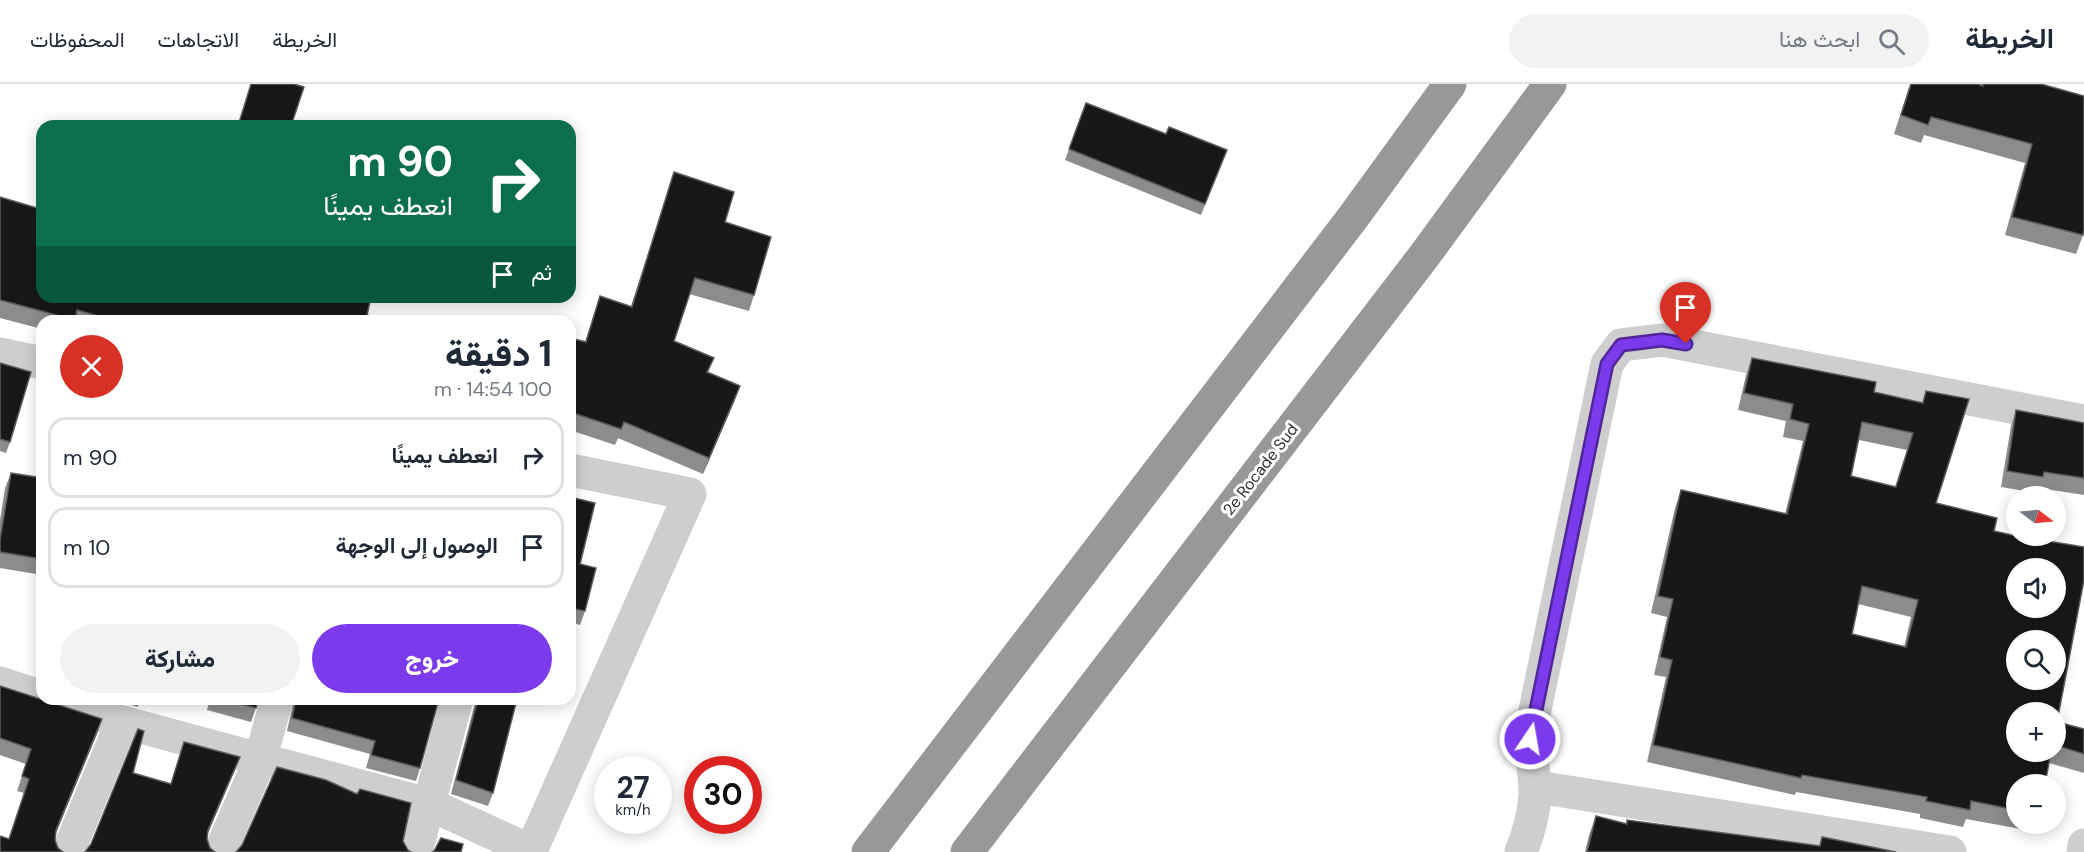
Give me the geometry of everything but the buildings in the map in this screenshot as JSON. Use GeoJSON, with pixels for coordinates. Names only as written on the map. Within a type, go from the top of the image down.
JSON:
{"type":"FeatureCollection","features":[{"type":"Feature","properties":{"kind":"highway"},"geometry":{"type":"LineString","coordinates":[[868,852],[1354,216],[1450,84]]}},
{"type":"Feature","properties":{"kind":"highway","name":"2e Rocade Sud"},"geometry":{"type":"LineString","coordinates":[[967,852],[1424,256],[1550,84]]}},
{"type":"Feature","properties":{"kind":"street"},"geometry":{"type":"LineString","coordinates":[[1521,852],[1532,823],[1537,786],[1530,739],[1607,364],[1621,345],[1662,340],[2084,420]]}},
{"type":"Feature","properties":{"kind":"street"},"geometry":{"type":"LineString","coordinates":[[0,354],[36,362]]}},
{"type":"Feature","properties":{"kind":"street"},"geometry":{"type":"LineString","coordinates":[[67,705],[122,723],[431,805],[531,851],[690,494],[576,471]]}},
{"type":"Feature","properties":{"kind":"street"},"geometry":{"type":"LineString","coordinates":[[0,683],[36,695]]}},
{"type":"Feature","properties":{"kind":"street"},"geometry":{"type":"LineString","coordinates":[[220,852],[260,760],[275,705]]}},
{"type":"Feature","properties":{"kind":"street"},"geometry":{"type":"LineString","coordinates":[[416,852],[431,805],[456,705]]}},
{"type":"Feature","properties":{"kind":"street"},"geometry":{"type":"LineString","coordinates":[[68,852],[122,723]]}},
{"type":"Feature","properties":{"kind":"street"},"geometry":{"type":"LineString","coordinates":[[1537,786],[1950,852]]}},
{"type":"Feature","properties":{"kind":"street"},"geometry":{"type":"LineString","coordinates":[[2082,852],[2084,845]]}},
{"type":"Feature","properties":{"kind":"route"},"geometry":{"type":"LineString","coordinates":[[1530,739],[1607,364],[1621,345],[1662,340],[1686,344]]}}]}
